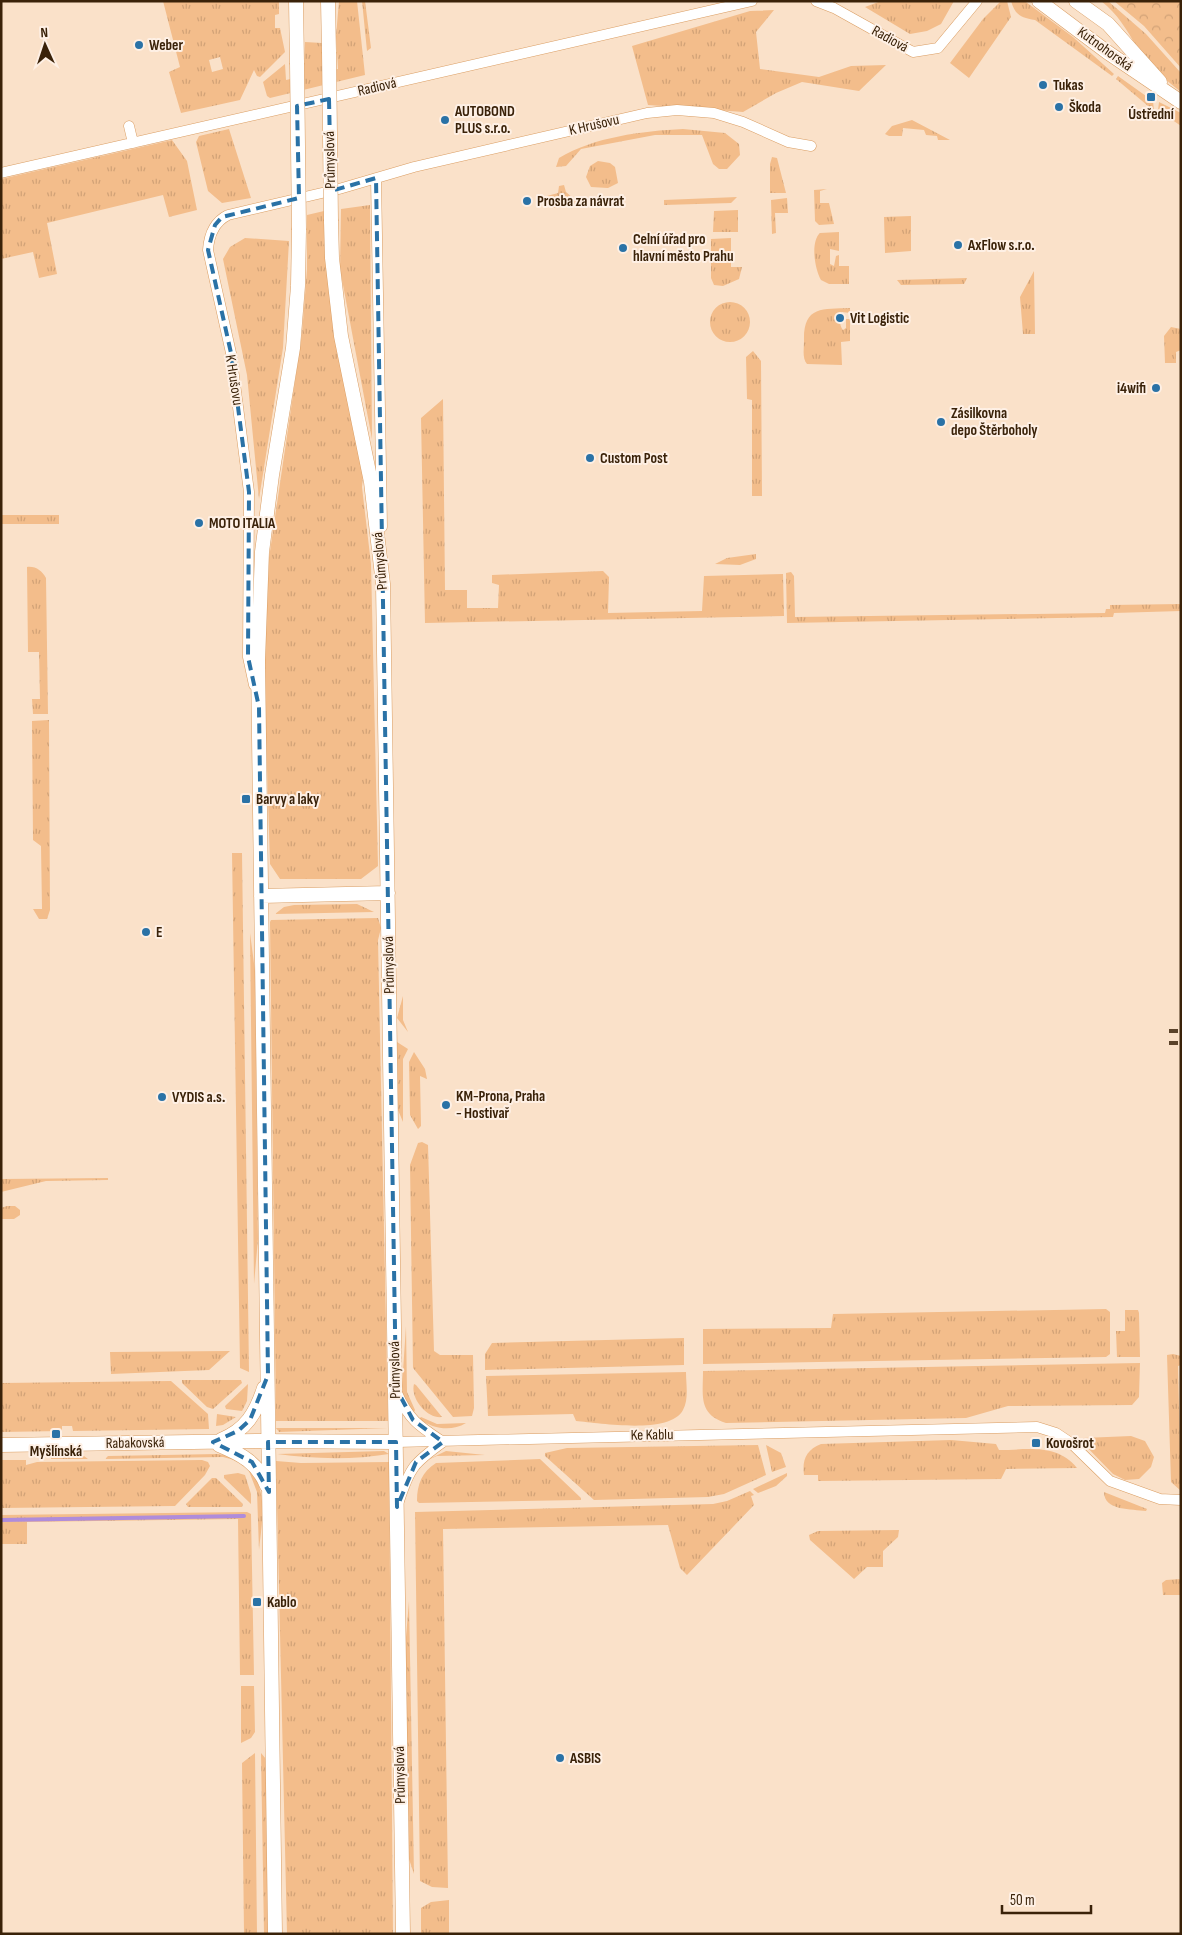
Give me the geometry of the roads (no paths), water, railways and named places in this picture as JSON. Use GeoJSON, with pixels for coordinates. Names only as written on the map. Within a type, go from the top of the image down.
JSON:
{"type":"FeatureCollection","features":[{"type":"Feature","properties":{"kind":"main road"},"geometry":{"type":"LineString","coordinates":[[275,1934],[258,707],[259,599],[270,484],[293,348],[298,286],[296,1]]}},
{"type":"Feature","properties":{"kind":"main road","name":"Průmyslová"},"geometry":{"type":"LineString","coordinates":[[328,1],[332,258],[341,336],[371,482],[383,584],[403,1934]]}},
{"type":"Feature","properties":{"kind":"main road","name":"Kutnohorská"},"geometry":{"type":"LineString","coordinates":[[1039,1],[1107,52],[1176,99]]}},
{"type":"Feature","properties":{"kind":"main road","name":"Kutnohorská"},"geometry":{"type":"LineString","coordinates":[[1076,1],[1114,30],[1176,99]]}},
{"type":"Feature","properties":{"kind":"main road"},"geometry":{"type":"LineString","coordinates":[[261,896],[388,893]]}},
{"type":"Feature","properties":{"kind":"main road"},"geometry":{"type":"LineString","coordinates":[[213,1442],[238,1431],[250,1420],[257,1409],[268,1375]]}},
{"type":"Feature","properties":{"kind":"main road"},"geometry":{"type":"LineString","coordinates":[[213,1442],[236,1452],[254,1465],[264,1478],[269,1492]]}},
{"type":"Feature","properties":{"kind":"main road","name":"Rabakovská"},"geometry":{"type":"LineString","coordinates":[[1,1445],[268,1442]]}},
{"type":"Feature","properties":{"kind":"main road","name":"Ke Kablu"},"geometry":{"type":"LineString","coordinates":[[268,1442],[396,1442]]}},
{"type":"Feature","properties":{"kind":"street","name":"Radiová"},"geometry":{"type":"LineString","coordinates":[[1,173],[752,1]]}},
{"type":"Feature","properties":{"kind":"street","name":"Radiová"},"geometry":{"type":"LineString","coordinates":[[816,1],[834,8],[913,52],[938,48],[977,1]]}},
{"type":"Feature","properties":{"kind":"street","name":"K Hrušovu"},"geometry":{"type":"LineString","coordinates":[[258,707],[248,657],[249,492],[230,353],[208,257],[208,242],[215,224],[228,215],[339,189],[414,166],[663,111],[714,113],[743,122],[788,142],[811,146]]}},
{"type":"Feature","properties":{"kind":"street"},"geometry":{"type":"LineString","coordinates":[[129,126],[133,143]]}},
{"type":"Feature","properties":{"kind":"street"},"geometry":{"type":"LineString","coordinates":[[376,178],[383,584]]}},
{"type":"Feature","properties":{"kind":"street"},"geometry":{"type":"LineString","coordinates":[[396,1388],[405,1411],[412,1420],[443,1442],[416,1462],[407,1477],[397,1507]]}},
{"type":"Feature","properties":{"kind":"street","name":"Ke Kablu"},"geometry":{"type":"LineString","coordinates":[[396,1442],[1037,1427],[1056,1433],[1071,1443],[1110,1481],[1160,1499],[1181,1500]]}},
{"type":"Feature","properties":{"kind":"waterway"},"geometry":{"type":"LineString","coordinates":[[1,1520],[244,1516]]}},
{"type":"Feature","properties":{"kind":"railway"},"geometry":{"type":"LineString","coordinates":[[1169,1031],[1181,1031]]}},
{"type":"Feature","properties":{"kind":"railway"},"geometry":{"type":"LineString","coordinates":[[1169,1043],[1181,1043]]}},
{"type":"Feature","properties":{"kind":"place","name":"Weber"},"geometry":{"type":"Point","coordinates":[139,45]}},
{"type":"Feature","properties":{"kind":"place","name":"Tukas"},"geometry":{"type":"Point","coordinates":[1043,85]}},
{"type":"Feature","properties":{"kind":"place","name":"Ústřední"},"geometry":{"type":"Point","coordinates":[1151,97]}},
{"type":"Feature","properties":{"kind":"place","name":"Škoda"},"geometry":{"type":"Point","coordinates":[1059,107]}},
{"type":"Feature","properties":{"kind":"place","name":"AUTOBOND PLUS s.r.o."},"geometry":{"type":"Point","coordinates":[445,120]}},
{"type":"Feature","properties":{"kind":"place","name":"Prosba za návrat"},"geometry":{"type":"Point","coordinates":[527,201]}},
{"type":"Feature","properties":{"kind":"place","name":"AxFlow s.r.o."},"geometry":{"type":"Point","coordinates":[958,245]}},
{"type":"Feature","properties":{"kind":"place","name":"Celní úřad pro hlavní město Prahu"},"geometry":{"type":"Point","coordinates":[623,248]}},
{"type":"Feature","properties":{"kind":"place","name":"Vit Logistic"},"geometry":{"type":"Point","coordinates":[840,318]}},
{"type":"Feature","properties":{"kind":"place","name":"i4wifi"},"geometry":{"type":"Point","coordinates":[1156,388]}},
{"type":"Feature","properties":{"kind":"place","name":"Zásilkovna depo Štěrboholy"},"geometry":{"type":"Point","coordinates":[941,422]}},
{"type":"Feature","properties":{"kind":"place","name":"Custom Post"},"geometry":{"type":"Point","coordinates":[590,458]}},
{"type":"Feature","properties":{"kind":"place","name":"MOTO ITALIA"},"geometry":{"type":"Point","coordinates":[199,523]}},
{"type":"Feature","properties":{"kind":"place","name":"Barvy a laky"},"geometry":{"type":"Point","coordinates":[246,799]}},
{"type":"Feature","properties":{"kind":"place","name":"E"},"geometry":{"type":"Point","coordinates":[146,932]}},
{"type":"Feature","properties":{"kind":"place","name":"VYDIS a.s."},"geometry":{"type":"Point","coordinates":[162,1097]}},
{"type":"Feature","properties":{"kind":"place","name":"KM-Prona, Praha - Hostivař"},"geometry":{"type":"Point","coordinates":[446,1105]}},
{"type":"Feature","properties":{"kind":"place","name":"Myšlínská"},"geometry":{"type":"Point","coordinates":[56,1434]}},
{"type":"Feature","properties":{"kind":"place","name":"Kovošrot"},"geometry":{"type":"Point","coordinates":[1036,1443]}},
{"type":"Feature","properties":{"kind":"place","name":"Kablo"},"geometry":{"type":"Point","coordinates":[257,1602]}},
{"type":"Feature","properties":{"kind":"place","name":"ASBIS"},"geometry":{"type":"Point","coordinates":[560,1758]}}]}
